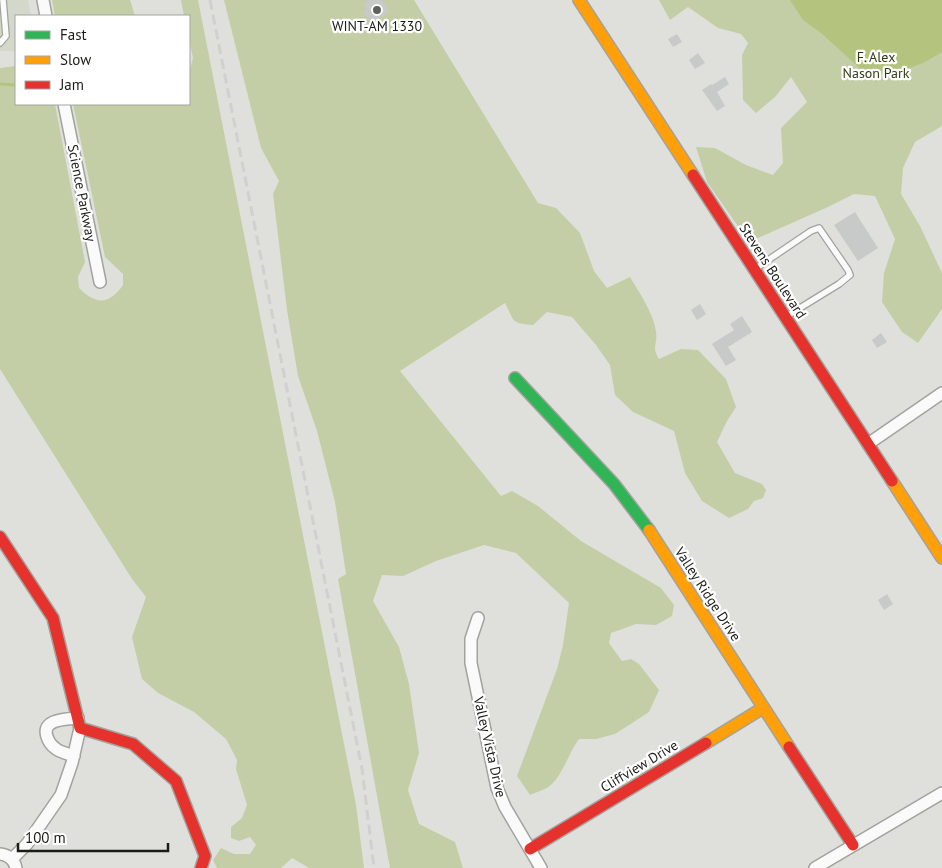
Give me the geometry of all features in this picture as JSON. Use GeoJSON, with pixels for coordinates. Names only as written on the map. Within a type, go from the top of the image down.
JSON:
{"type":"FeatureCollection","features":[{"type":"Feature","properties":{"kind":"street"},"geometry":{"type":"LineString","coordinates":[[43,0],[46,15]]}},
{"type":"Feature","properties":{"kind":"street","name":"Stevens Boulevard"},"geometry":{"type":"LineString","coordinates":[[578,0],[942,558]]}},
{"type":"Feature","properties":{"kind":"street","name":"Science Parkway"},"geometry":{"type":"LineString","coordinates":[[64,105],[100,282]]}},
{"type":"Feature","properties":{"kind":"street","name":"Valley Ridge Drive"},"geometry":{"type":"LineString","coordinates":[[515,378],[614,484],[646,525],[853,846]]}},
{"type":"Feature","properties":{"kind":"street"},"geometry":{"type":"LineString","coordinates":[[868,444],[942,393]]}},
{"type":"Feature","properties":{"kind":"street"},"geometry":{"type":"LineString","coordinates":[[0,537],[53,618],[79,723],[74,756],[61,795],[14,863],[7,855],[0,854]]}},
{"type":"Feature","properties":{"kind":"street","name":"Valley Vista Drive"},"geometry":{"type":"LineString","coordinates":[[478,618],[471,639],[471,663],[497,788],[505,808],[541,868]]}},
{"type":"Feature","properties":{"kind":"street","name":"Cliffview Drive"},"geometry":{"type":"LineString","coordinates":[[530,849],[764,708]]}},
{"type":"Feature","properties":{"kind":"street"},"geometry":{"type":"LineString","coordinates":[[74,756],[55,749],[47,738],[47,727],[51,722],[79,723],[134,744],[176,781],[205,856],[201,868]]}},
{"type":"Feature","properties":{"kind":"street"},"geometry":{"type":"LineString","coordinates":[[815,868],[942,793]]}},
{"type":"Feature","properties":{"kind":"lane"},"geometry":{"type":"LineString","coordinates":[[0,43],[6,36],[3,0]]}},
{"type":"Feature","properties":{"kind":"lane"},"geometry":{"type":"LineString","coordinates":[[754,270],[811,231],[820,228],[848,270],[850,275],[839,284],[785,317]]}},
{"type":"Feature","properties":{"kind":"shaded area"},"geometry":{"type":"Polygon","coordinates":[[[0,0],[28,0],[31,15],[15,15],[15,51],[0,51],[0,0]]]}},
{"type":"Feature","properties":{"kind":"shaded area"},"geometry":{"type":"Polygon","coordinates":[[[790,0],[942,0],[942,52],[923,63],[890,75],[863,71],[821,33],[803,20],[790,0]]]}},
{"type":"Feature","properties":{"kind":"green space"},"geometry":{"type":"Polygon","coordinates":[[[52,0],[130,0],[135,15],[55,15],[52,0]]]}},
{"type":"Feature","properties":{"kind":"green space"},"geometry":{"type":"Polygon","coordinates":[[[181,0],[198,0],[356,805],[364,868],[309,868],[292,858],[281,868],[217,868],[213,860],[221,848],[234,854],[250,854],[256,845],[250,837],[239,841],[231,838],[231,827],[242,818],[247,805],[236,769],[237,760],[226,739],[194,712],[158,693],[142,679],[132,637],[146,597],[132,579],[0,369],[0,68],[15,66],[15,105],[55,105],[85,262],[78,277],[79,288],[91,298],[97,300],[107,299],[118,292],[123,285],[123,274],[105,257],[73,105],[190,105],[190,69],[193,58],[190,43],[190,15],[184,15],[181,0]]]}},
{"type":"Feature","properties":{"kind":"green space"},"geometry":{"type":"Polygon","coordinates":[[[224,0],[414,0],[538,203],[556,208],[580,233],[594,271],[607,288],[630,277],[646,303],[655,325],[655,351],[659,359],[681,349],[698,350],[726,379],[736,407],[717,442],[735,473],[762,484],[766,490],[763,498],[754,501],[748,509],[729,518],[702,501],[685,473],[674,431],[633,412],[615,395],[610,365],[572,317],[547,312],[533,325],[520,323],[512,318],[505,303],[400,371],[501,496],[512,491],[538,506],[581,541],[661,588],[674,605],[672,616],[656,625],[636,624],[611,633],[609,643],[622,661],[631,659],[639,664],[659,690],[649,712],[615,734],[596,739],[579,739],[560,774],[552,784],[530,795],[517,776],[557,669],[563,645],[569,603],[516,553],[484,545],[436,561],[403,576],[382,575],[373,601],[399,647],[409,684],[419,753],[408,790],[419,824],[455,842],[463,868],[390,868],[338,579],[346,574],[335,502],[317,431],[298,376],[287,310],[273,194],[279,181],[261,148],[224,0]]]}},
{"type":"Feature","properties":{"kind":"green space","name":"F. Alex Nason Park"},"geometry":{"type":"Polygon","coordinates":[[[659,0],[942,0],[942,126],[915,142],[903,168],[901,194],[920,226],[942,273],[942,309],[918,343],[902,332],[882,302],[884,273],[895,239],[875,196],[854,194],[749,242],[707,182],[696,147],[715,148],[746,165],[773,175],[783,163],[781,128],[807,102],[791,77],[775,97],[756,113],[743,100],[742,55],[748,43],[741,34],[718,28],[688,7],[670,20],[659,0]]]}},
{"type":"Feature","properties":{"kind":"building","name":"WINT-AM 1330"},"geometry":{"type":"Polygon","coordinates":[[[369,0],[382,0],[389,12],[374,21],[372,18],[368,20],[363,12],[367,9],[363,4],[369,0]]]}},
{"type":"Feature","properties":{"kind":"building"},"geometry":{"type":"Polygon","coordinates":[[[677,34],[682,42],[673,47],[668,39],[677,34]]]}},
{"type":"Feature","properties":{"kind":"building"},"geometry":{"type":"Polygon","coordinates":[[[698,53],[705,63],[695,69],[689,60],[698,53]]]}},
{"type":"Feature","properties":{"kind":"building"},"geometry":{"type":"Polygon","coordinates":[[[725,77],[729,84],[717,92],[725,106],[717,111],[702,90],[725,77]]]}},
{"type":"Feature","properties":{"kind":"building"},"geometry":{"type":"Polygon","coordinates":[[[855,212],[878,248],[858,261],[834,225],[855,212]]]}},
{"type":"Feature","properties":{"kind":"building"},"geometry":{"type":"Polygon","coordinates":[[[700,304],[706,314],[697,320],[691,310],[700,304]]]}},
{"type":"Feature","properties":{"kind":"building"},"geometry":{"type":"Polygon","coordinates":[[[742,316],[752,332],[728,347],[736,360],[726,366],[712,344],[734,330],[730,324],[742,316]]]}},
{"type":"Feature","properties":{"kind":"building"},"geometry":{"type":"Polygon","coordinates":[[[881,333],[887,342],[877,348],[872,340],[881,333]]]}},
{"type":"Feature","properties":{"kind":"building"},"geometry":{"type":"Polygon","coordinates":[[[887,594],[893,604],[884,610],[878,600],[887,594]]]}},
{"type":"Feature","properties":{"kind":"waterway"},"geometry":{"type":"LineString","coordinates":[[0,84],[15,85]]}},
{"type":"Feature","properties":{"kind":"railway"},"geometry":{"type":"LineString","coordinates":[[210,0],[362,769],[374,868]]}},
{"type":"Feature","properties":{"kind":"traffic: fast"},"geometry":{"type":"LineString","coordinates":[[515,378],[614,484],[649,530]]}},
{"type":"Feature","properties":{"kind":"traffic: slow"},"geometry":{"type":"LineString","coordinates":[[579,0],[693,175]]}},
{"type":"Feature","properties":{"kind":"traffic: slow"},"geometry":{"type":"LineString","coordinates":[[892,481],[942,558]]}},
{"type":"Feature","properties":{"kind":"traffic: slow"},"geometry":{"type":"LineString","coordinates":[[649,530],[789,747]]}},
{"type":"Feature","properties":{"kind":"traffic: slow"},"geometry":{"type":"LineString","coordinates":[[706,743],[763,708]]}},
{"type":"Feature","properties":{"kind":"traffic: jam"},"geometry":{"type":"LineString","coordinates":[[693,175],[892,481]]}},
{"type":"Feature","properties":{"kind":"traffic: jam"},"geometry":{"type":"LineString","coordinates":[[0,537],[53,618],[80,728],[133,744],[176,781],[205,856],[201,868]]}},
{"type":"Feature","properties":{"kind":"traffic: jam"},"geometry":{"type":"LineString","coordinates":[[530,849],[706,743]]}},
{"type":"Feature","properties":{"kind":"traffic: jam"},"geometry":{"type":"LineString","coordinates":[[789,747],[853,845]]}},
{"type":"Feature","properties":{"kind":"place","name":"WINT-AM 1330"},"geometry":{"type":"Point","coordinates":[377,10]}}]}
